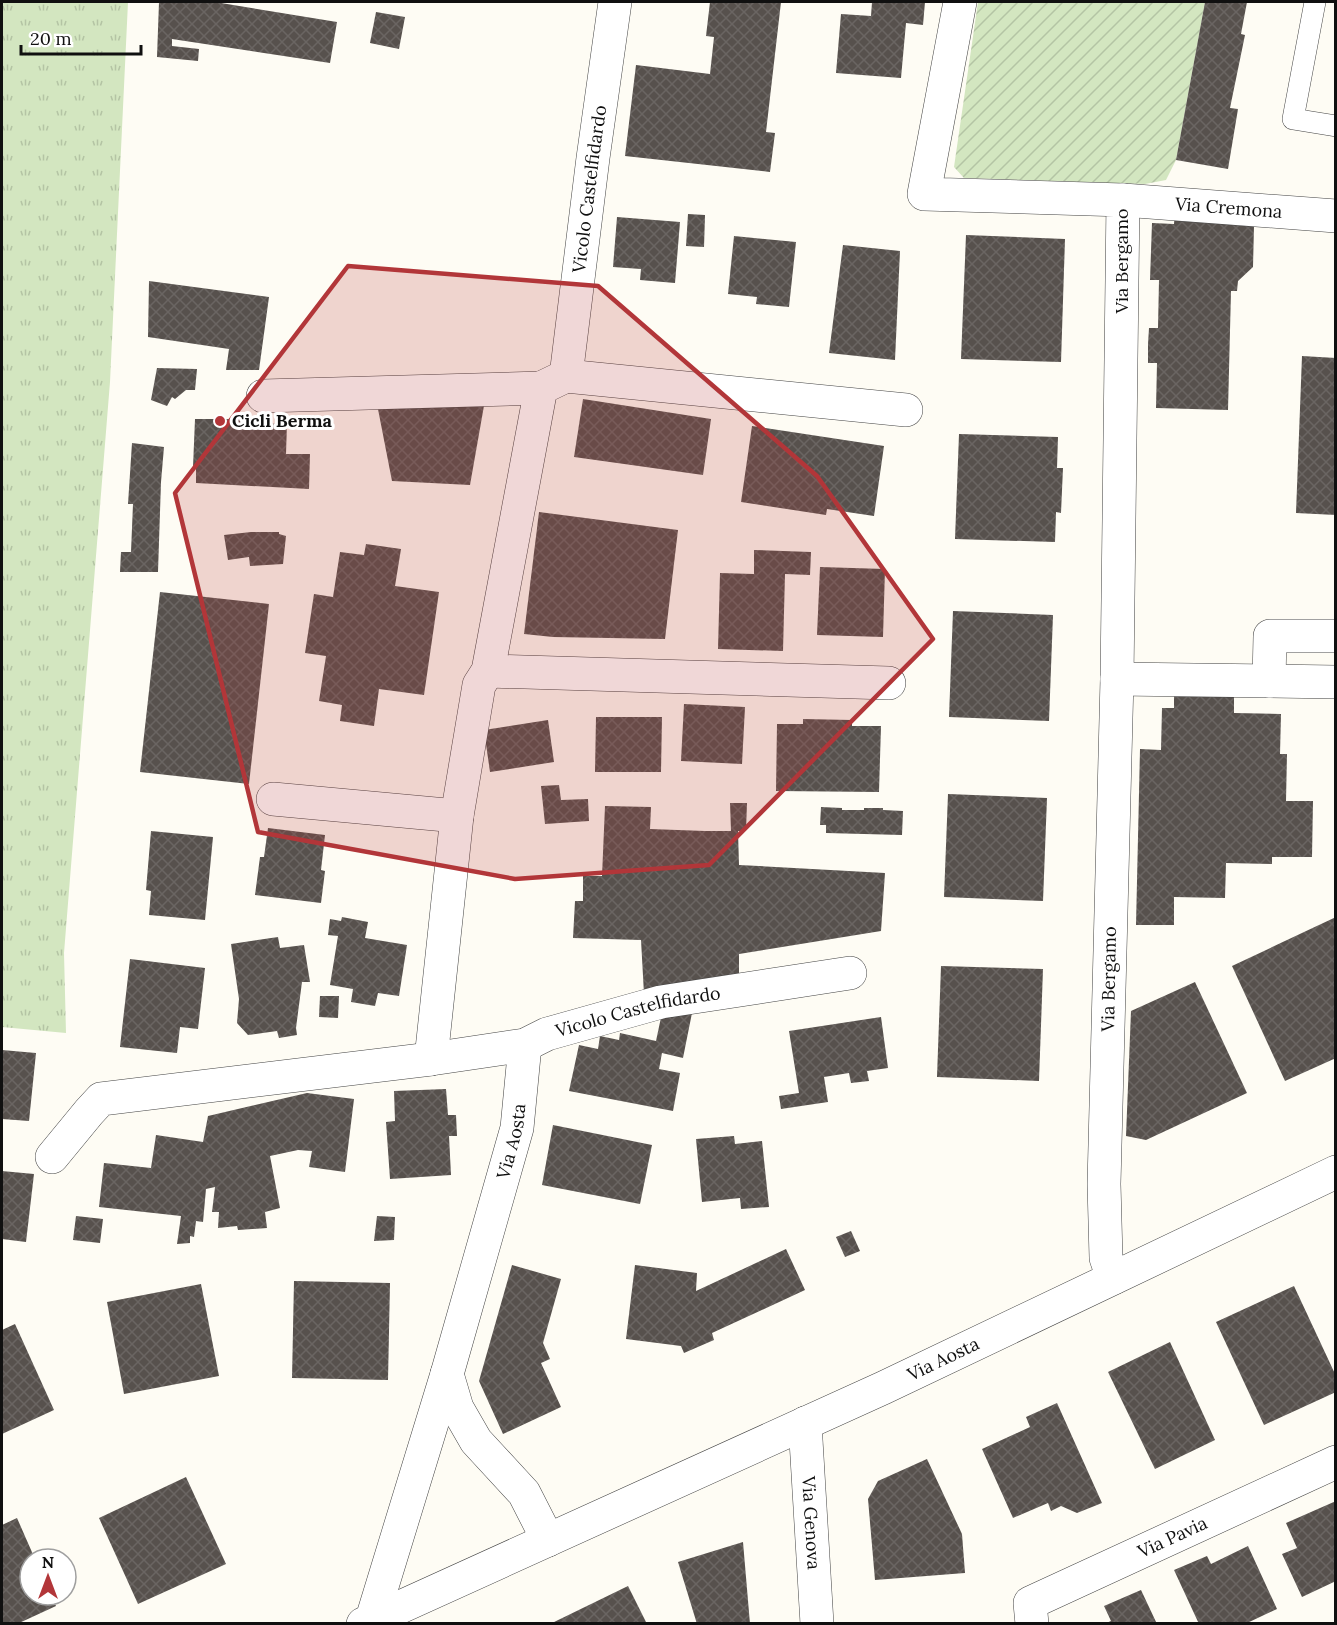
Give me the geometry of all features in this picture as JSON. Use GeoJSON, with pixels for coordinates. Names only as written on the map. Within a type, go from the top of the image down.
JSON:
{"type":"FeatureCollection","features":[{"type":"Feature","properties":{"kind":"street","name":"Vicolo Castelfidardo"},"geometry":{"type":"LineString","coordinates":[[431,1059],[457,816],[479,685],[488,671],[554,382],[592,170],[615,2]]}},
{"type":"Feature","properties":{"kind":"street","name":"Via Bergamo"},"geometry":{"type":"LineString","coordinates":[[960,2],[924,194],[1124,200],[1117,679],[1104,1184],[1106,1258],[1113,1278]]}},
{"type":"Feature","properties":{"kind":"street","name":"Via Cremona"},"geometry":{"type":"LineString","coordinates":[[1124,200],[1335,216]]}},
{"type":"Feature","properties":{"kind":"street"},"geometry":{"type":"LineString","coordinates":[[264,396],[554,382],[906,410]]}},
{"type":"Feature","properties":{"kind":"street"},"geometry":{"type":"LineString","coordinates":[[1269,681],[1270,636],[1335,636]]}},
{"type":"Feature","properties":{"kind":"street"},"geometry":{"type":"LineString","coordinates":[[488,671],[889,683]]}},
{"type":"Feature","properties":{"kind":"street"},"geometry":{"type":"LineString","coordinates":[[1117,679],[1335,682]]}},
{"type":"Feature","properties":{"kind":"street"},"geometry":{"type":"LineString","coordinates":[[273,799],[457,816]]}},
{"type":"Feature","properties":{"kind":"street","name":"Vicolo Castelfidardo"},"geometry":{"type":"LineString","coordinates":[[52,1157],[101,1099],[431,1059],[525,1045],[547,1034],[661,1002],[850,973]]}},
{"type":"Feature","properties":{"kind":"street","name":"Via Aosta"},"geometry":{"type":"LineString","coordinates":[[368,1621],[447,1374],[517,1128],[525,1045]]}},
{"type":"Feature","properties":{"kind":"street","name":"Via Aosta"},"geometry":{"type":"LineString","coordinates":[[368,1621],[805,1423],[1335,1172]]}},
{"type":"Feature","properties":{"kind":"street"},"geometry":{"type":"LineString","coordinates":[[447,1374],[457,1408],[476,1440],[524,1493],[548,1540]]}},
{"type":"Feature","properties":{"kind":"street","name":"Via Genova"},"geometry":{"type":"LineString","coordinates":[[805,1423],[817,1623]]}},
{"type":"Feature","properties":{"kind":"street","name":"Via Pavia"},"geometry":{"type":"LineString","coordinates":[[1032,1623],[1030,1603],[1335,1462]]}},
{"type":"Feature","properties":{"kind":"lane"},"geometry":{"type":"LineString","coordinates":[[1316,2],[1293,119],[1335,126]]}},
{"type":"Feature","properties":{"kind":"highlighted area"},"geometry":{"type":"Polygon","coordinates":[[[348,266],[598,286],[817,476],[933,639],[709,865],[515,879],[258,832],[175,493],[348,266]]]}},
{"type":"Feature","properties":{"kind":"green space"},"geometry":{"type":"Polygon","coordinates":[[[2,2],[128,2],[110,382],[64,953],[66,1033],[2,1027],[2,2]]]}},
{"type":"Feature","properties":{"kind":"green space"},"geometry":{"type":"Polygon","coordinates":[[[978,2],[1205,2],[1176,160],[1166,180],[1145,184],[964,178],[954,167],[978,2]]]}},
{"type":"Feature","properties":{"kind":"building"},"geometry":{"type":"Polygon","coordinates":[[[159,2],[221,2],[337,22],[330,63],[172,39],[172,46],[199,49],[198,61],[157,57],[159,2]]]}},
{"type":"Feature","properties":{"kind":"building"},"geometry":{"type":"Polygon","coordinates":[[[710,2],[781,2],[766,132],[775,133],[770,172],[625,156],[636,65],[710,74],[714,37],[706,36],[710,2]]]}},
{"type":"Feature","properties":{"kind":"building"},"geometry":{"type":"Polygon","coordinates":[[[872,2],[925,2],[923,25],[906,23],[901,78],[836,73],[841,14],[871,16],[872,2]]]}},
{"type":"Feature","properties":{"kind":"building"},"geometry":{"type":"Polygon","coordinates":[[[1205,2],[1247,2],[1241,34],[1245,35],[1230,108],[1238,109],[1228,169],[1176,160],[1205,2]]]}},
{"type":"Feature","properties":{"kind":"building"},"geometry":{"type":"Polygon","coordinates":[[[376,12],[405,17],[399,49],[370,43],[376,12]]]}},
{"type":"Feature","properties":{"kind":"building"},"geometry":{"type":"Polygon","coordinates":[[[1175,211],[1235,213],[1234,225],[1254,226],[1253,267],[1238,281],[1237,291],[1231,291],[1228,410],[1156,408],[1157,363],[1148,363],[1149,328],[1158,328],[1159,280],[1150,280],[1152,223],[1174,224],[1175,211]]]}},
{"type":"Feature","properties":{"kind":"building"},"geometry":{"type":"Polygon","coordinates":[[[688,214],[705,215],[704,247],[686,246],[688,214]]]}},
{"type":"Feature","properties":{"kind":"building"},"geometry":{"type":"Polygon","coordinates":[[[617,217],[680,222],[675,283],[640,280],[641,269],[613,267],[617,217]]]}},
{"type":"Feature","properties":{"kind":"building"},"geometry":{"type":"Polygon","coordinates":[[[966,235],[1065,239],[1061,362],[961,359],[966,235]]]}},
{"type":"Feature","properties":{"kind":"building"},"geometry":{"type":"Polygon","coordinates":[[[734,236],[796,242],[789,307],[756,304],[757,297],[728,294],[734,236]]]}},
{"type":"Feature","properties":{"kind":"building"},"geometry":{"type":"Polygon","coordinates":[[[843,245],[900,251],[895,360],[829,353],[843,245]]]}},
{"type":"Feature","properties":{"kind":"building"},"geometry":{"type":"Polygon","coordinates":[[[149,281],[269,297],[259,370],[226,370],[229,349],[148,337],[149,281]]]}},
{"type":"Feature","properties":{"kind":"building"},"geometry":{"type":"Polygon","coordinates":[[[1302,356],[1336,358],[1336,515],[1296,513],[1302,356]]]}},
{"type":"Feature","properties":{"kind":"building"},"geometry":{"type":"Polygon","coordinates":[[[157,368],[197,369],[195,390],[186,390],[175,399],[172,397],[167,406],[151,400],[157,368]]]}},
{"type":"Feature","properties":{"kind":"building"},"geometry":{"type":"Polygon","coordinates":[[[583,399],[711,419],[703,475],[574,457],[583,399]]]}},
{"type":"Feature","properties":{"kind":"building"},"geometry":{"type":"Polygon","coordinates":[[[485,400],[470,485],[392,481],[377,404],[485,400]]]}},
{"type":"Feature","properties":{"kind":"building"},"geometry":{"type":"Polygon","coordinates":[[[195,419],[246,419],[246,423],[287,424],[286,454],[310,454],[309,489],[196,483],[196,467],[193,467],[195,419]]]}},
{"type":"Feature","properties":{"kind":"building"},"geometry":{"type":"Polygon","coordinates":[[[752,426],[884,446],[874,516],[827,509],[826,515],[741,502],[752,426]]]}},
{"type":"Feature","properties":{"kind":"building"},"geometry":{"type":"Polygon","coordinates":[[[959,434],[1058,437],[1057,468],[1063,468],[1061,513],[1056,512],[1055,542],[955,539],[959,434]]]}},
{"type":"Feature","properties":{"kind":"building"},"geometry":{"type":"Polygon","coordinates":[[[132,443],[164,447],[158,572],[120,572],[121,552],[131,552],[133,504],[128,504],[132,443]]]}},
{"type":"Feature","properties":{"kind":"building"},"geometry":{"type":"Polygon","coordinates":[[[539,512],[678,530],[665,639],[553,637],[524,634],[539,512]]]}},
{"type":"Feature","properties":{"kind":"building"},"geometry":{"type":"Polygon","coordinates":[[[279,532],[286,536],[283,564],[250,566],[249,557],[228,560],[224,535],[279,532]]]}},
{"type":"Feature","properties":{"kind":"building"},"geometry":{"type":"Polygon","coordinates":[[[366,544],[401,549],[395,586],[439,592],[424,695],[379,689],[374,726],[340,721],[342,705],[319,701],[326,656],[305,653],[314,594],[333,597],[340,552],[364,555],[366,544]]]}},
{"type":"Feature","properties":{"kind":"building"},"geometry":{"type":"Polygon","coordinates":[[[754,550],[811,552],[810,575],[785,574],[783,651],[718,649],[720,573],[754,574],[754,550]]]}},
{"type":"Feature","properties":{"kind":"building"},"geometry":{"type":"Polygon","coordinates":[[[820,567],[885,569],[883,637],[817,635],[820,567]]]}},
{"type":"Feature","properties":{"kind":"building"},"geometry":{"type":"Polygon","coordinates":[[[160,592],[269,604],[249,784],[140,772],[160,592]]]}},
{"type":"Feature","properties":{"kind":"building"},"geometry":{"type":"Polygon","coordinates":[[[953,611],[1053,615],[1049,721],[949,717],[953,611]]]}},
{"type":"Feature","properties":{"kind":"building"},"geometry":{"type":"Polygon","coordinates":[[[1174,695],[1234,697],[1234,713],[1281,714],[1280,754],[1287,754],[1286,801],[1313,801],[1312,857],[1272,857],[1272,864],[1226,863],[1225,898],[1174,897],[1174,925],[1136,925],[1140,749],[1161,750],[1162,708],[1174,708],[1174,695]]]}},
{"type":"Feature","properties":{"kind":"building"},"geometry":{"type":"Polygon","coordinates":[[[684,704],[745,707],[742,764],[681,761],[684,704]]]}},
{"type":"Feature","properties":{"kind":"building"},"geometry":{"type":"Polygon","coordinates":[[[596,717],[662,717],[661,772],[595,772],[596,717]]]}},
{"type":"Feature","properties":{"kind":"building"},"geometry":{"type":"Polygon","coordinates":[[[803,719],[852,720],[852,726],[881,726],[879,792],[776,791],[777,724],[803,724],[803,719]]]}},
{"type":"Feature","properties":{"kind":"building"},"geometry":{"type":"Polygon","coordinates":[[[548,720],[554,762],[490,772],[484,730],[548,720]]]}},
{"type":"Feature","properties":{"kind":"building"},"geometry":{"type":"Polygon","coordinates":[[[559,785],[561,800],[588,799],[589,821],[545,824],[541,786],[559,785]]]}},
{"type":"Feature","properties":{"kind":"building"},"geometry":{"type":"Polygon","coordinates":[[[948,794],[1047,798],[1043,901],[944,897],[948,794]]]}},
{"type":"Feature","properties":{"kind":"building"},"geometry":{"type":"Polygon","coordinates":[[[730,803],[747,803],[746,831],[738,831],[739,865],[885,873],[881,931],[739,954],[739,974],[644,994],[641,940],[573,938],[575,901],[583,901],[583,876],[602,876],[605,806],[651,807],[650,829],[731,831],[730,803]]]}},
{"type":"Feature","properties":{"kind":"building"},"geometry":{"type":"Polygon","coordinates":[[[821,807],[842,808],[842,810],[883,808],[883,810],[903,811],[902,835],[826,833],[826,825],[820,825],[821,807]]]}},
{"type":"Feature","properties":{"kind":"building"},"geometry":{"type":"Polygon","coordinates":[[[268,828],[325,835],[321,870],[325,871],[321,903],[255,895],[260,857],[264,857],[268,828]]]}},
{"type":"Feature","properties":{"kind":"building"},"geometry":{"type":"Polygon","coordinates":[[[151,831],[213,837],[205,920],[149,915],[151,891],[146,890],[151,831]]]}},
{"type":"Feature","properties":{"kind":"building"},"geometry":{"type":"Polygon","coordinates":[[[342,917],[368,922],[365,938],[407,945],[399,996],[378,993],[375,1006],[351,1002],[353,989],[330,985],[338,936],[328,935],[330,919],[341,921],[342,917]]]}},
{"type":"Feature","properties":{"kind":"building"},"geometry":{"type":"Polygon","coordinates":[[[1336,917],[1336,1058],[1285,1081],[1232,966],[1336,917]]]}},
{"type":"Feature","properties":{"kind":"building"},"geometry":{"type":"Polygon","coordinates":[[[278,937],[280,948],[304,945],[310,982],[302,982],[297,1035],[279,1038],[277,1031],[248,1035],[237,1023],[239,999],[231,944],[278,937]]]}},
{"type":"Feature","properties":{"kind":"building"},"geometry":{"type":"Polygon","coordinates":[[[130,959],[205,968],[198,1029],[180,1027],[177,1053],[120,1047],[130,959]]]}},
{"type":"Feature","properties":{"kind":"building"},"geometry":{"type":"Polygon","coordinates":[[[941,966],[1043,969],[1039,1081],[937,1077],[941,966]]]}},
{"type":"Feature","properties":{"kind":"building"},"geometry":{"type":"Polygon","coordinates":[[[1195,982],[1247,1093],[1146,1140],[1126,1136],[1131,1011],[1195,982]]]}},
{"type":"Feature","properties":{"kind":"building"},"geometry":{"type":"Polygon","coordinates":[[[320,996],[339,996],[338,1018],[319,1017],[320,996]]]}},
{"type":"Feature","properties":{"kind":"building"},"geometry":{"type":"Polygon","coordinates":[[[663,1008],[692,1013],[683,1058],[662,1053],[659,1069],[680,1073],[673,1111],[569,1091],[579,1045],[598,1049],[600,1036],[619,1040],[620,1033],[656,1041],[663,1008]]]}},
{"type":"Feature","properties":{"kind":"building"},"geometry":{"type":"Polygon","coordinates":[[[881,1017],[888,1068],[867,1071],[869,1081],[851,1083],[849,1073],[824,1077],[828,1102],[781,1109],[779,1096],[799,1093],[789,1031],[881,1017]]]}},
{"type":"Feature","properties":{"kind":"building"},"geometry":{"type":"Polygon","coordinates":[[[2,1050],[36,1053],[29,1121],[2,1119],[2,1050]]]}},
{"type":"Feature","properties":{"kind":"building"},"geometry":{"type":"Polygon","coordinates":[[[446,1089],[448,1115],[456,1115],[457,1136],[449,1136],[451,1175],[390,1179],[386,1122],[395,1121],[394,1091],[446,1089]]]}},
{"type":"Feature","properties":{"kind":"building"},"geometry":{"type":"Polygon","coordinates":[[[307,1093],[354,1099],[345,1172],[309,1167],[312,1151],[298,1150],[270,1156],[280,1208],[265,1212],[267,1228],[238,1230],[237,1226],[218,1228],[219,1212],[212,1212],[215,1187],[206,1189],[203,1222],[196,1221],[194,1237],[190,1236],[190,1243],[177,1244],[181,1216],[99,1207],[104,1163],[151,1168],[156,1135],[203,1142],[208,1116],[307,1093]]]}},
{"type":"Feature","properties":{"kind":"building"},"geometry":{"type":"Polygon","coordinates":[[[553,1125],[652,1145],[640,1204],[542,1185],[553,1125]]]}},
{"type":"Feature","properties":{"kind":"building"},"geometry":{"type":"Polygon","coordinates":[[[734,1136],[735,1144],[762,1141],[769,1207],[741,1209],[740,1198],[702,1202],[696,1139],[734,1136]]]}},
{"type":"Feature","properties":{"kind":"building"},"geometry":{"type":"Polygon","coordinates":[[[2,1171],[34,1174],[26,1242],[2,1239],[2,1171]]]}},
{"type":"Feature","properties":{"kind":"building"},"geometry":{"type":"Polygon","coordinates":[[[76,1216],[103,1219],[100,1243],[73,1240],[76,1216]]]}},
{"type":"Feature","properties":{"kind":"building"},"geometry":{"type":"Polygon","coordinates":[[[377,1216],[395,1217],[394,1240],[374,1241],[377,1216]]]}},
{"type":"Feature","properties":{"kind":"building"},"geometry":{"type":"Polygon","coordinates":[[[851,1231],[860,1251],[845,1257],[836,1237],[851,1231]]]}},
{"type":"Feature","properties":{"kind":"building"},"geometry":{"type":"Polygon","coordinates":[[[786,1249],[805,1290],[712,1333],[714,1340],[684,1353],[681,1346],[626,1339],[635,1265],[697,1273],[696,1291],[786,1249]]]}},
{"type":"Feature","properties":{"kind":"building"},"geometry":{"type":"Polygon","coordinates":[[[512,1265],[561,1279],[543,1343],[550,1359],[541,1363],[561,1407],[503,1434],[479,1381],[512,1265]]]}},
{"type":"Feature","properties":{"kind":"building"},"geometry":{"type":"Polygon","coordinates":[[[294,1281],[390,1283],[388,1380],[292,1378],[294,1281]]]}},
{"type":"Feature","properties":{"kind":"building"},"geometry":{"type":"Polygon","coordinates":[[[201,1284],[219,1376],[124,1394],[107,1302],[201,1284]]]}},
{"type":"Feature","properties":{"kind":"building"},"geometry":{"type":"Polygon","coordinates":[[[1294,1286],[1336,1376],[1336,1392],[1264,1425],[1216,1322],[1294,1286]]]}},
{"type":"Feature","properties":{"kind":"building"},"geometry":{"type":"Polygon","coordinates":[[[15,1324],[54,1410],[2,1434],[2,1330],[15,1324]]]}},
{"type":"Feature","properties":{"kind":"building"},"geometry":{"type":"Polygon","coordinates":[[[1170,1342],[1215,1440],[1155,1469],[1108,1372],[1170,1342]]]}},
{"type":"Feature","properties":{"kind":"building"},"geometry":{"type":"Polygon","coordinates":[[[1057,1403],[1102,1503],[1077,1513],[1061,1506],[1051,1511],[1048,1503],[1013,1518],[982,1449],[1030,1427],[1026,1417],[1057,1403]]]}},
{"type":"Feature","properties":{"kind":"building"},"geometry":{"type":"Polygon","coordinates":[[[927,1459],[962,1534],[965,1573],[875,1580],[868,1499],[878,1481],[927,1459]]]}},
{"type":"Feature","properties":{"kind":"building"},"geometry":{"type":"Polygon","coordinates":[[[186,1477],[226,1564],[138,1604],[99,1518],[186,1477]]]}},
{"type":"Feature","properties":{"kind":"building"},"geometry":{"type":"Polygon","coordinates":[[[1336,1501],[1336,1581],[1302,1597],[1282,1554],[1297,1548],[1286,1523],[1336,1501]]]}},
{"type":"Feature","properties":{"kind":"building"},"geometry":{"type":"Polygon","coordinates":[[[17,1518],[30,1547],[18,1547],[18,1607],[54,1607],[17,1624],[2,1624],[2,1525],[17,1518]]]}},
{"type":"Feature","properties":{"kind":"building"},"geometry":{"type":"Polygon","coordinates":[[[743,1542],[750,1624],[697,1624],[678,1562],[743,1542]]]}},
{"type":"Feature","properties":{"kind":"building"},"geometry":{"type":"Polygon","coordinates":[[[1248,1546],[1277,1609],[1245,1624],[1199,1624],[1174,1570],[1207,1556],[1211,1564],[1248,1546]]]}},
{"type":"Feature","properties":{"kind":"building"},"geometry":{"type":"Polygon","coordinates":[[[628,1586],[647,1624],[550,1624],[628,1586]]]}},
{"type":"Feature","properties":{"kind":"building"},"geometry":{"type":"Polygon","coordinates":[[[1141,1590],[1157,1624],[1104,1624],[1111,1621],[1104,1606],[1141,1590]]]}},
{"type":"Feature","properties":{"kind":"place","name":"Cicli Berma"},"geometry":{"type":"Point","coordinates":[220,421]}}]}
